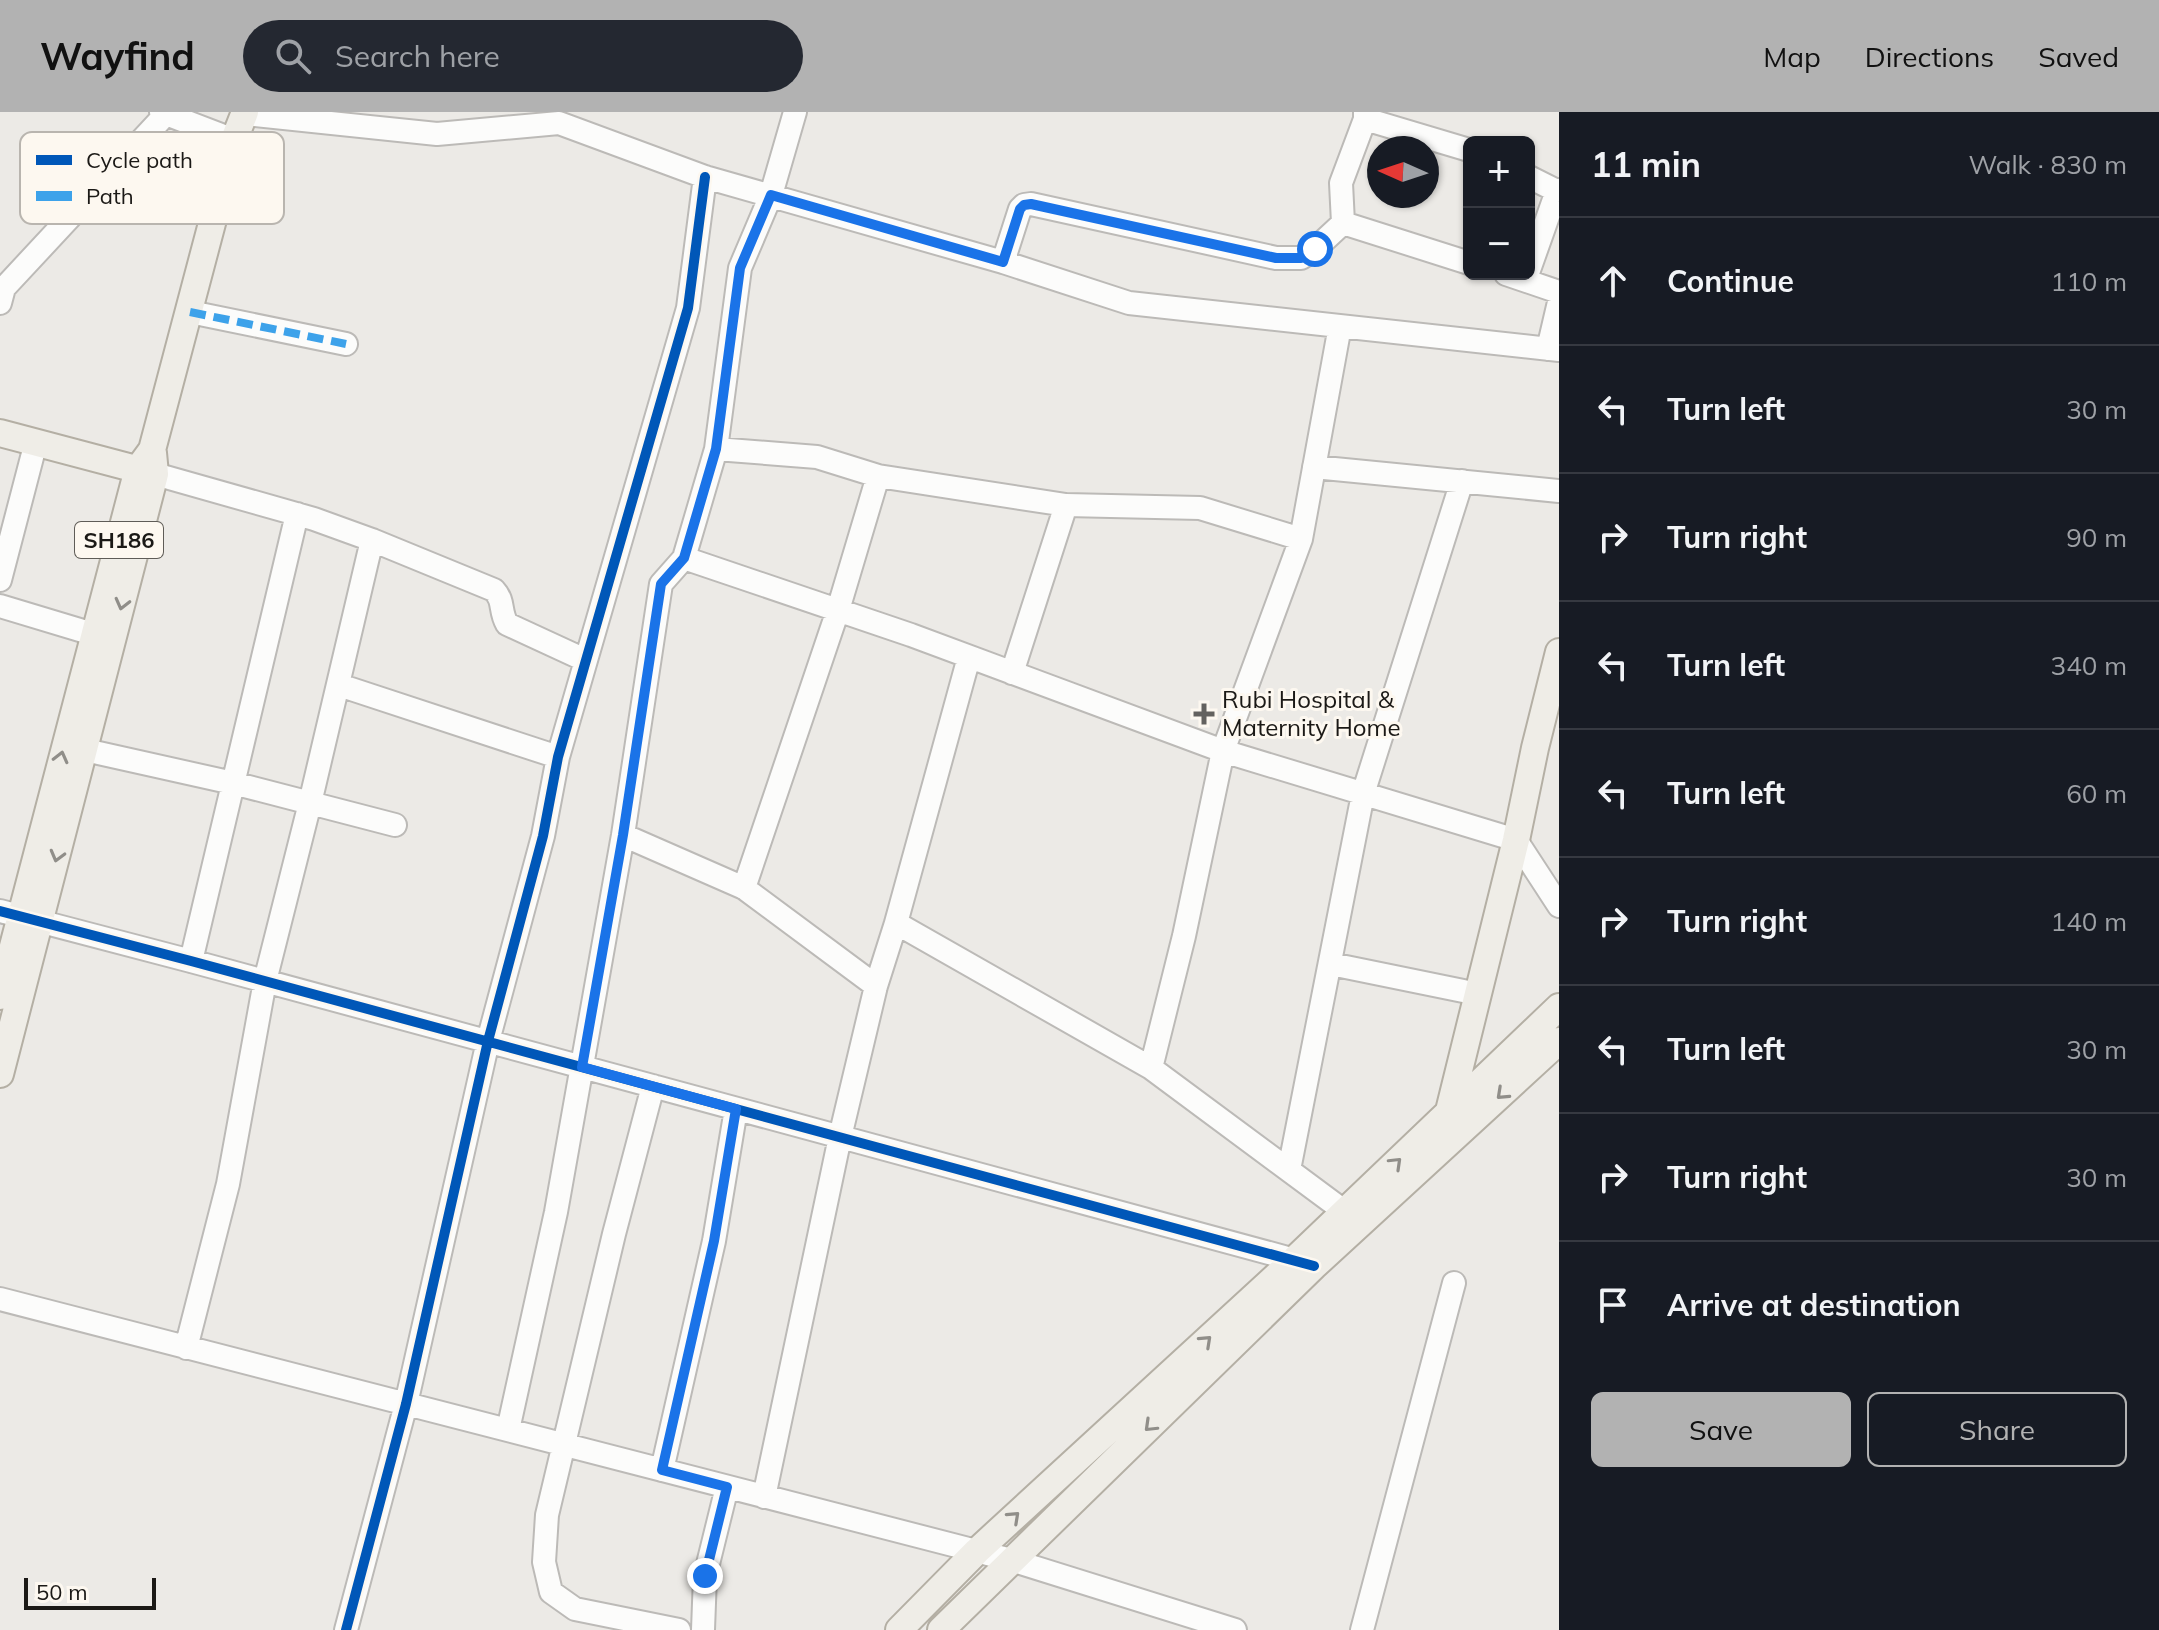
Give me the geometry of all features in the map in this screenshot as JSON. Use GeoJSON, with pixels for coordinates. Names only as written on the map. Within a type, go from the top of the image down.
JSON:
{"type":"FeatureCollection","features":[{"type":"Feature","properties":{"kind":"main road"},"geometry":{"type":"LineString","coordinates":[[237,132],[244,113]]}},
{"type":"Feature","properties":{"kind":"main road"},"geometry":{"type":"LineString","coordinates":[[0,1074],[20,917],[85,750],[148,464],[213,224]]}},
{"type":"Feature","properties":{"kind":"main road"},"geometry":{"type":"LineString","coordinates":[[0,433],[148,464]]}},
{"type":"Feature","properties":{"kind":"main road","name":"SH186"},"geometry":{"type":"LineString","coordinates":[[0,996],[93,634],[148,464]]}},
{"type":"Feature","properties":{"kind":"main road"},"geometry":{"type":"LineString","coordinates":[[1439,1152],[1559,652]]}},
{"type":"Feature","properties":{"kind":"main road"},"geometry":{"type":"LineString","coordinates":[[1353,1218],[1449,1112],[1559,1007]]}},
{"type":"Feature","properties":{"kind":"main road"},"geometry":{"type":"LineString","coordinates":[[899,1630],[977,1551],[1353,1218],[1439,1152],[1559,1041]]}},
{"type":"Feature","properties":{"kind":"main road"},"geometry":{"type":"LineString","coordinates":[[941,1630],[1304,1263]]}},
{"type":"Feature","properties":{"kind":"street"},"geometry":{"type":"LineString","coordinates":[[508,1430],[556,1212],[623,835],[661,584],[684,558],[716,449],[740,268],[771,195],[795,112]]}},
{"type":"Feature","properties":{"kind":"street"},"geometry":{"type":"LineString","coordinates":[[146,132],[163,113],[213,132]]}},
{"type":"Feature","properties":{"kind":"street"},"geometry":{"type":"LineString","coordinates":[[244,113],[437,134],[559,118],[705,177],[1003,262],[1129,303],[1553,350],[1559,302]]}},
{"type":"Feature","properties":{"kind":"street"},"geometry":{"type":"LineString","coordinates":[[1003,262],[1020,209],[1031,204],[1276,258],[1301,258],[1343,223],[1341,183],[1365,116],[1463,148]]}},
{"type":"Feature","properties":{"kind":"street"},"geometry":{"type":"LineString","coordinates":[[346,1630],[406,1404],[488,1041],[543,836],[558,757],[688,308],[705,177]]}},
{"type":"Feature","properties":{"kind":"street"},"geometry":{"type":"LineString","coordinates":[[1535,180],[1558,190],[1535,244]]}},
{"type":"Feature","properties":{"kind":"street"},"geometry":{"type":"LineString","coordinates":[[1343,223],[1463,261]]}},
{"type":"Feature","properties":{"kind":"street"},"geometry":{"type":"LineString","coordinates":[[0,303],[4,288],[62,224]]}},
{"type":"Feature","properties":{"kind":"street"},"geometry":{"type":"LineString","coordinates":[[1533,280],[1559,292]]}},
{"type":"Feature","properties":{"kind":"street"},"geometry":{"type":"LineString","coordinates":[[190,312],[346,344]]}},
{"type":"Feature","properties":{"kind":"street"},"geometry":{"type":"LineString","coordinates":[[1151,1068],[1184,936],[1223,751],[1301,539],[1340,326]]}},
{"type":"Feature","properties":{"kind":"street"},"geometry":{"type":"LineString","coordinates":[[0,580],[36,442]]}},
{"type":"Feature","properties":{"kind":"street"},"geometry":{"type":"LineString","coordinates":[[716,449],[817,457],[878,476],[1066,505],[1200,508],[1301,539]]}},
{"type":"Feature","properties":{"kind":"street"},"geometry":{"type":"LineString","coordinates":[[148,464],[372,540],[494,590],[499,595],[502,615],[507,624],[585,660]]}},
{"type":"Feature","properties":{"kind":"street"},"geometry":{"type":"LineString","coordinates":[[1314,467],[1559,491]]}},
{"type":"Feature","properties":{"kind":"street"},"geometry":{"type":"LineString","coordinates":[[744,888],[838,610],[878,476]]}},
{"type":"Feature","properties":{"kind":"street"},"geometry":{"type":"LineString","coordinates":[[1289,1170],[1363,794],[1462,481]]}},
{"type":"Feature","properties":{"kind":"street"},"geometry":{"type":"LineString","coordinates":[[1012,673],[1066,505]]}},
{"type":"Feature","properties":{"kind":"street"},"geometry":{"type":"LineString","coordinates":[[191,961],[297,514]]}},
{"type":"Feature","properties":{"kind":"street"},"geometry":{"type":"LineString","coordinates":[[186,1348],[228,1184],[265,981],[372,540]]}},
{"type":"Feature","properties":{"kind":"street"},"geometry":{"type":"LineString","coordinates":[[684,558],[838,610],[1223,751],[1516,840],[1559,906]]}},
{"type":"Feature","properties":{"kind":"street"},"geometry":{"type":"LineString","coordinates":[[0,606],[93,634]]}},
{"type":"Feature","properties":{"kind":"street"},"geometry":{"type":"LineString","coordinates":[[764,1497],[840,1137],[876,986],[969,657]]}},
{"type":"Feature","properties":{"kind":"street"},"geometry":{"type":"LineString","coordinates":[[339,685],[558,757]]}},
{"type":"Feature","properties":{"kind":"street"},"geometry":{"type":"LineString","coordinates":[[85,750],[233,783],[395,825]]}},
{"type":"Feature","properties":{"kind":"street"},"geometry":{"type":"LineString","coordinates":[[623,835],[744,888],[876,986]]}},
{"type":"Feature","properties":{"kind":"street"},"geometry":{"type":"LineString","coordinates":[[20,917],[1304,1263]]}},
{"type":"Feature","properties":{"kind":"street"},"geometry":{"type":"LineString","coordinates":[[896,923],[1151,1068],[1353,1218]]}},
{"type":"Feature","properties":{"kind":"street"},"geometry":{"type":"LineString","coordinates":[[1331,964],[1478,994]]}},
{"type":"Feature","properties":{"kind":"street"},"geometry":{"type":"LineString","coordinates":[[653,1086],[562,1445],[547,1515],[544,1562],[551,1592],[575,1609],[679,1630]]}},
{"type":"Feature","properties":{"kind":"street"},"geometry":{"type":"LineString","coordinates":[[662,1470],[714,1241],[736,1109]]}},
{"type":"Feature","properties":{"kind":"street"},"geometry":{"type":"LineString","coordinates":[[1362,1630],[1454,1283]]}},
{"type":"Feature","properties":{"kind":"street"},"geometry":{"type":"LineString","coordinates":[[0,1299],[1011,1560],[1235,1630]]}},
{"type":"Feature","properties":{"kind":"street"},"geometry":{"type":"LineString","coordinates":[[703,1630],[705,1576],[727,1487]]}},
{"type":"Feature","properties":{"kind":"marked path"},"geometry":{"type":"LineString","coordinates":[[190,312],[346,344]]}},
{"type":"Feature","properties":{"kind":"cycle path"},"geometry":{"type":"LineString","coordinates":[[346,1630],[406,1404],[488,1041],[543,836],[558,757],[688,308],[705,177]]}},
{"type":"Feature","properties":{"kind":"cycle path"},"geometry":{"type":"LineString","coordinates":[[0,911],[1314,1266]]}},
{"type":"Feature","properties":{"kind":"place","name":"Rubi Hospital & Maternity Home"},"geometry":{"type":"Point","coordinates":[1204,714]}},
{"type":"Feature","properties":{"kind":"route"},"geometry":{"type":"LineString","coordinates":[[705,1576],[727,1487],[662,1470],[714,1241],[736,1109],[582,1067],[623,835],[661,584],[684,558],[716,449],[740,268],[771,195],[1003,262],[1020,209],[1031,204],[1276,258],[1301,258],[1315,249]]}}]}
